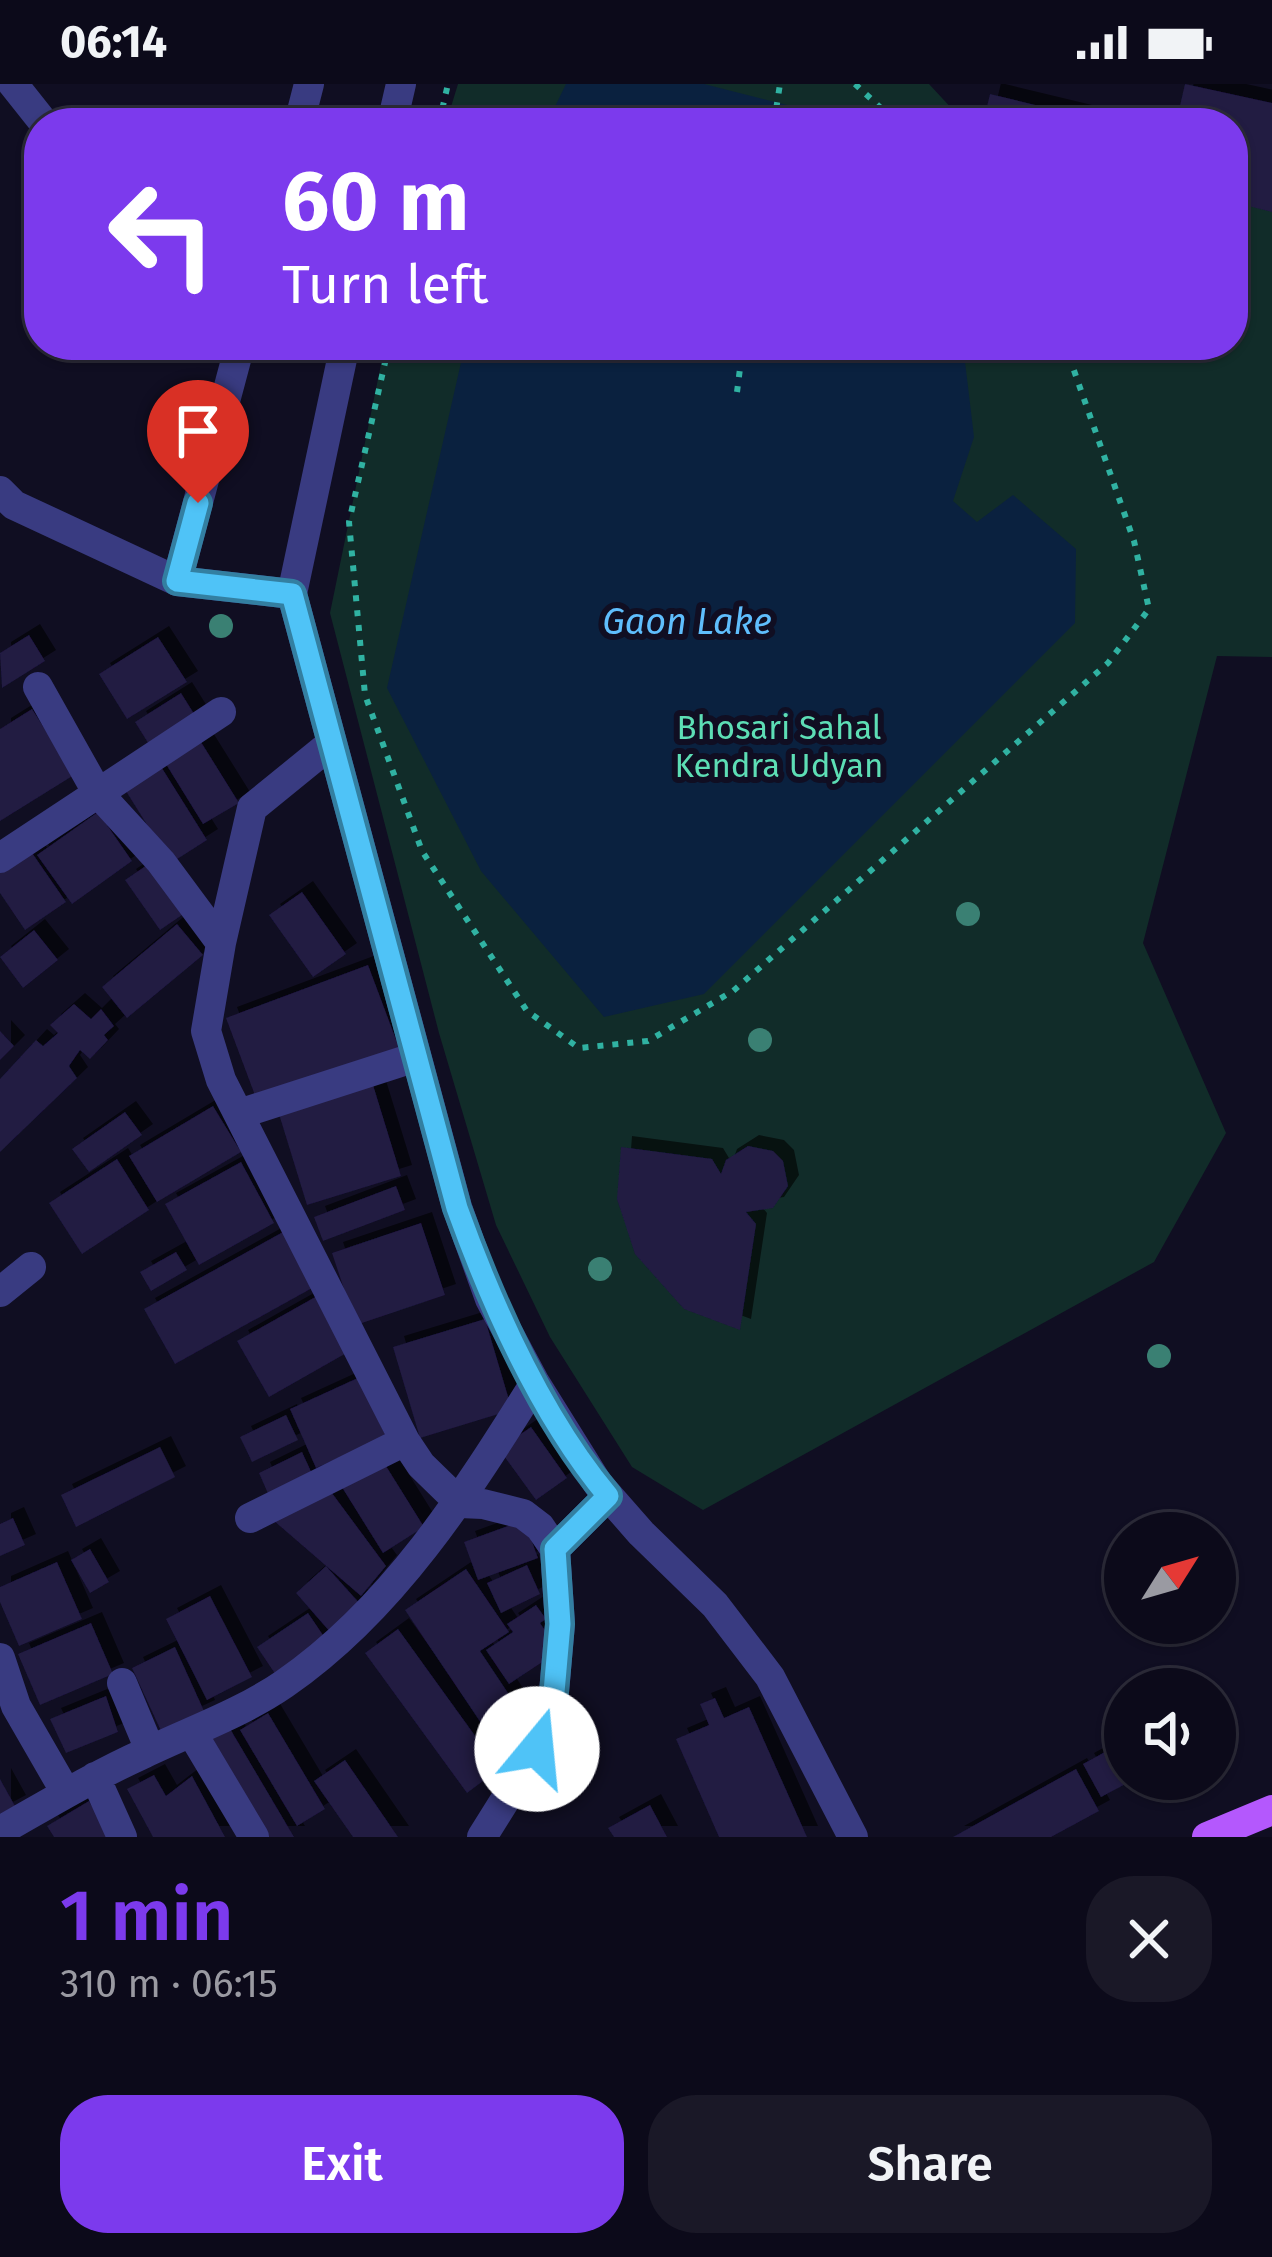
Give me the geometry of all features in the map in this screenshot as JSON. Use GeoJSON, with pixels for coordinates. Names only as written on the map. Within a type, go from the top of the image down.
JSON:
{"type":"FeatureCollection","features":[{"type":"Feature","properties":{"kind":"main road"},"geometry":{"type":"LineString","coordinates":[[1207,1837],[1272,1810]]}},
{"type":"Feature","properties":{"kind":"street"},"geometry":{"type":"LineString","coordinates":[[14,84],[32,108]]}},
{"type":"Feature","properties":{"kind":"street"},"geometry":{"type":"LineString","coordinates":[[177,581],[236,360]]}},
{"type":"Feature","properties":{"kind":"street"},"geometry":{"type":"LineString","coordinates":[[342,360],[292,594],[463,1226],[490,1298],[535,1383],[608,1496],[715,1605],[770,1677],[853,1837]]}},
{"type":"Feature","properties":{"kind":"street"},"geometry":{"type":"LineString","coordinates":[[0,490],[14,505],[177,581],[292,594]]}},
{"type":"Feature","properties":{"kind":"street"},"geometry":{"type":"LineString","coordinates":[[38,688],[97,791],[161,862],[221,943]]}},
{"type":"Feature","properties":{"kind":"street"},"geometry":{"type":"LineString","coordinates":[[0,858],[220,712]]}},
{"type":"Feature","properties":{"kind":"street"},"geometry":{"type":"LineString","coordinates":[[332,743],[252,808],[206,1031],[221,1080],[421,1465],[460,1503],[523,1514],[540,1527],[555,1549],[560,1624],[554,1692],[537,1749],[482,1837]]}},
{"type":"Feature","properties":{"kind":"street"},"geometry":{"type":"LineString","coordinates":[[239,1114],[416,1057]]}},
{"type":"Feature","properties":{"kind":"street"},"geometry":{"type":"LineString","coordinates":[[0,1292],[31,1268]]}},
{"type":"Feature","properties":{"kind":"street"},"geometry":{"type":"LineString","coordinates":[[0,1831],[64,1791],[280,1687],[326,1652],[372,1607],[460,1503],[535,1383]]}},
{"type":"Feature","properties":{"kind":"street"},"geometry":{"type":"LineString","coordinates":[[250,1518],[405,1441]]}},
{"type":"Feature","properties":{"kind":"street"},"geometry":{"type":"LineString","coordinates":[[555,1549],[608,1496]]}},
{"type":"Feature","properties":{"kind":"street"},"geometry":{"type":"LineString","coordinates":[[1,1664],[16,1706],[64,1791]]}},
{"type":"Feature","properties":{"kind":"street"},"geometry":{"type":"LineString","coordinates":[[122,1683],[150,1750]]}},
{"type":"Feature","properties":{"kind":"street"},"geometry":{"type":"LineString","coordinates":[[192,1733],[254,1837]]}},
{"type":"Feature","properties":{"kind":"street"},"geometry":{"type":"LineString","coordinates":[[95,1777],[122,1837]]}},
{"type":"Feature","properties":{"kind":"path"},"geometry":{"type":"LineString","coordinates":[[855,84],[881,108]]}},
{"type":"Feature","properties":{"kind":"path"},"geometry":{"type":"LineString","coordinates":[[386,360],[349,522],[364,695],[422,851],[527,1011],[579,1048],[648,1041],[733,991],[1108,663],[1149,609],[1134,541],[1070,360]]}},
{"type":"Feature","properties":{"kind":"path"},"geometry":{"type":"LineString","coordinates":[[737,392],[741,360]]}},
{"type":"Feature","properties":{"kind":"green space"},"geometry":{"type":"Polygon","coordinates":[[[458,84],[929,84],[951,108],[451,108],[458,84]]]}},
{"type":"Feature","properties":{"kind":"green space","name":"Bhosari Sahal Kendra Udyan"},"geometry":{"type":"Polygon","coordinates":[[[1248,178],[1272,185],[1272,657],[1217,656],[1143,943],[1226,1133],[1154,1262],[703,1510],[632,1467],[550,1337],[496,1225],[439,1033],[330,613],[382,360],[1248,360],[1248,178]]]}},
{"type":"Feature","properties":{"kind":"water"},"geometry":{"type":"Polygon","coordinates":[[[566,84],[704,84],[799,108],[554,108],[566,84]]]}},
{"type":"Feature","properties":{"kind":"water","name":"Gaon Lake"},"geometry":{"type":"Polygon","coordinates":[[[462,360],[965,360],[974,437],[953,501],[977,522],[1013,495],[1076,549],[1075,623],[704,994],[604,1017],[481,871],[387,688],[462,360]]]}},
{"type":"Feature","properties":{"kind":"building"},"geometry":{"type":"Polygon","coordinates":[[[1185,84],[1272,103],[1272,212],[1248,206],[1248,108],[1179,108],[1185,84]]]}},
{"type":"Feature","properties":{"kind":"building"},"geometry":{"type":"Polygon","coordinates":[[[990,94],[1048,108],[987,108],[990,94]]]}},
{"type":"Feature","properties":{"kind":"building"},"geometry":{"type":"Polygon","coordinates":[[[29,635],[45,661],[2,688],[0,653],[29,635]]]}},
{"type":"Feature","properties":{"kind":"building"},"geometry":{"type":"Polygon","coordinates":[[[158,637],[187,682],[127,719],[99,674],[158,637]]]}},
{"type":"Feature","properties":{"kind":"building"},"geometry":{"type":"Polygon","coordinates":[[[181,693],[196,717],[150,746],[135,722],[181,693]]]}},
{"type":"Feature","properties":{"kind":"building"},"geometry":{"type":"Polygon","coordinates":[[[32,709],[74,775],[0,821],[0,729],[32,709]]]}},
{"type":"Feature","properties":{"kind":"building"},"geometry":{"type":"Polygon","coordinates":[[[196,734],[239,803],[203,824],[161,756],[196,734]]]}},
{"type":"Feature","properties":{"kind":"building"},"geometry":{"type":"Polygon","coordinates":[[[160,765],[207,840],[171,863],[124,788],[160,765]]]}},
{"type":"Feature","properties":{"kind":"building"},"geometry":{"type":"Polygon","coordinates":[[[98,812],[132,861],[72,904],[37,855],[98,812]]]}},
{"type":"Feature","properties":{"kind":"building"},"geometry":{"type":"Polygon","coordinates":[[[28,847],[66,902],[25,930],[0,893],[0,866],[28,847]]]}},
{"type":"Feature","properties":{"kind":"building"},"geometry":{"type":"Polygon","coordinates":[[[150,863],[185,913],[160,930],[125,880],[150,863]]]}},
{"type":"Feature","properties":{"kind":"building"},"geometry":{"type":"Polygon","coordinates":[[[302,892],[346,954],[313,977],[269,915],[302,892]]]}},
{"type":"Feature","properties":{"kind":"building"},"geometry":{"type":"Polygon","coordinates":[[[177,924],[203,955],[127,1018],[102,987],[177,924]]]}},
{"type":"Feature","properties":{"kind":"building"},"geometry":{"type":"Polygon","coordinates":[[[34,930],[58,960],[23,988],[0,957],[34,930]]]}},
{"type":"Feature","properties":{"kind":"building"},"geometry":{"type":"Polygon","coordinates":[[[368,965],[401,1053],[259,1106],[226,1018],[368,965]]]}},
{"type":"Feature","properties":{"kind":"building"},"geometry":{"type":"Polygon","coordinates":[[[74,1004],[91,1019],[101,1009],[114,1026],[104,1035],[108,1040],[90,1059],[80,1050],[69,1066],[77,1078],[0,1152],[0,1079],[36,1040],[43,1046],[58,1033],[50,1025],[74,1004]]]}},
{"type":"Feature","properties":{"kind":"building"},"geometry":{"type":"Polygon","coordinates":[[[0,1031],[14,1046],[0,1060],[0,1031]]]}},
{"type":"Feature","properties":{"kind":"building"},"geometry":{"type":"Polygon","coordinates":[[[373,1085],[401,1176],[307,1205],[279,1114],[373,1085]]]}},
{"type":"Feature","properties":{"kind":"building"},"geometry":{"type":"Polygon","coordinates":[[[213,1106],[241,1152],[157,1202],[129,1156],[213,1106]]]}},
{"type":"Feature","properties":{"kind":"building"},"geometry":{"type":"Polygon","coordinates":[[[125,1112],[142,1135],[89,1172],[72,1149],[125,1112]]]}},
{"type":"Feature","properties":{"kind":"building"},"geometry":{"type":"Polygon","coordinates":[[[748,1146],[773,1151],[783,1161],[788,1186],[773,1208],[746,1212],[756,1224],[740,1330],[684,1309],[635,1254],[617,1199],[621,1147],[712,1159],[721,1174],[726,1160],[748,1146]]]}},
{"type":"Feature","properties":{"kind":"building"},"geometry":{"type":"Polygon","coordinates":[[[117,1159],[149,1210],[82,1254],[49,1203],[117,1159]]]}},
{"type":"Feature","properties":{"kind":"building"},"geometry":{"type":"Polygon","coordinates":[[[241,1162],[274,1223],[199,1265],[165,1204],[241,1162]]]}},
{"type":"Feature","properties":{"kind":"building"},"geometry":{"type":"Polygon","coordinates":[[[396,1186],[405,1210],[323,1241],[314,1217],[396,1186]]]}},
{"type":"Feature","properties":{"kind":"building"},"geometry":{"type":"Polygon","coordinates":[[[421,1223],[445,1295],[356,1325],[332,1253],[421,1223]]]}},
{"type":"Feature","properties":{"kind":"building"},"geometry":{"type":"Polygon","coordinates":[[[292,1227],[323,1282],[175,1364],[144,1309],[292,1227]]]}},
{"type":"Feature","properties":{"kind":"building"},"geometry":{"type":"Polygon","coordinates":[[[176,1252],[187,1270],[151,1291],[140,1272],[176,1252]]]}},
{"type":"Feature","properties":{"kind":"building"},"geometry":{"type":"Polygon","coordinates":[[[326,1291],[357,1347],[269,1397],[237,1341],[326,1291]]]}},
{"type":"Feature","properties":{"kind":"building"},"geometry":{"type":"Polygon","coordinates":[[[485,1319],[512,1410],[420,1438],[393,1347],[485,1319]]]}},
{"type":"Feature","properties":{"kind":"building"},"geometry":{"type":"Polygon","coordinates":[[[360,1377],[386,1437],[316,1468],[290,1409],[360,1377]]]}},
{"type":"Feature","properties":{"kind":"building"},"geometry":{"type":"Polygon","coordinates":[[[286,1415],[298,1440],[252,1462],[240,1437],[286,1415]]]}},
{"type":"Feature","properties":{"kind":"building"},"geometry":{"type":"Polygon","coordinates":[[[531,1427],[567,1478],[536,1500],[499,1449],[531,1427]]]}},
{"type":"Feature","properties":{"kind":"building"},"geometry":{"type":"Polygon","coordinates":[[[160,1447],[175,1477],[76,1527],[61,1495],[160,1447]]]}},
{"type":"Feature","properties":{"kind":"building"},"geometry":{"type":"Polygon","coordinates":[[[302,1452],[314,1478],[270,1498],[259,1473],[302,1452]]]}},
{"type":"Feature","properties":{"kind":"building"},"geometry":{"type":"Polygon","coordinates":[[[381,1458],[424,1527],[383,1553],[340,1484],[381,1458]]]}},
{"type":"Feature","properties":{"kind":"building"},"geometry":{"type":"Polygon","coordinates":[[[326,1485],[386,1566],[361,1596],[273,1520],[326,1485]]]}},
{"type":"Feature","properties":{"kind":"building"},"geometry":{"type":"Polygon","coordinates":[[[13,1518],[25,1545],[0,1556],[0,1524],[13,1518]]]}},
{"type":"Feature","properties":{"kind":"building"},"geometry":{"type":"Polygon","coordinates":[[[524,1520],[538,1558],[478,1580],[464,1542],[524,1520]]]}},
{"type":"Feature","properties":{"kind":"building"},"geometry":{"type":"Polygon","coordinates":[[[90,1549],[109,1582],[90,1593],[71,1560],[90,1549]]]}},
{"type":"Feature","properties":{"kind":"building"},"geometry":{"type":"Polygon","coordinates":[[[57,1562],[82,1619],[19,1646],[0,1602],[0,1587],[57,1562]]]}},
{"type":"Feature","properties":{"kind":"building"},"geometry":{"type":"Polygon","coordinates":[[[527,1565],[540,1594],[501,1613],[487,1583],[527,1565]]]}},
{"type":"Feature","properties":{"kind":"building"},"geometry":{"type":"Polygon","coordinates":[[[326,1566],[362,1606],[331,1633],[296,1593],[326,1566]]]}},
{"type":"Feature","properties":{"kind":"building"},"geometry":{"type":"Polygon","coordinates":[[[466,1569],[509,1632],[480,1651],[538,1738],[506,1760],[405,1610],[466,1569]]]}},
{"type":"Feature","properties":{"kind":"building"},"geometry":{"type":"Polygon","coordinates":[[[210,1596],[252,1677],[207,1700],[166,1619],[210,1596]]]}},
{"type":"Feature","properties":{"kind":"building"},"geometry":{"type":"Polygon","coordinates":[[[536,1605],[546,1619],[540,1623],[559,1651],[509,1684],[486,1650],[513,1632],[507,1624],[536,1605]]]}},
{"type":"Feature","properties":{"kind":"building"},"geometry":{"type":"Polygon","coordinates":[[[308,1613],[329,1644],[278,1678],[257,1647],[308,1613]]]}},
{"type":"Feature","properties":{"kind":"building"},"geometry":{"type":"Polygon","coordinates":[[[91,1623],[113,1674],[40,1705],[18,1654],[91,1623]]]}},
{"type":"Feature","properties":{"kind":"building"},"geometry":{"type":"Polygon","coordinates":[[[398,1629],[499,1769],[467,1793],[365,1653],[398,1629]]]}},
{"type":"Feature","properties":{"kind":"building"},"geometry":{"type":"Polygon","coordinates":[[[175,1647],[204,1711],[161,1731],[132,1668],[175,1647]]]}},
{"type":"Feature","properties":{"kind":"building"},"geometry":{"type":"Polygon","coordinates":[[[106,1696],[118,1732],[66,1753],[50,1719],[106,1696]]]}},
{"type":"Feature","properties":{"kind":"building"},"geometry":{"type":"Polygon","coordinates":[[[715,1698],[724,1718],[749,1707],[807,1837],[719,1837],[676,1739],[709,1725],[700,1704],[715,1698]]]}},
{"type":"Feature","properties":{"kind":"building"},"geometry":{"type":"Polygon","coordinates":[[[268,1713],[325,1809],[297,1826],[240,1730],[268,1713]]]}},
{"type":"Feature","properties":{"kind":"building"},"geometry":{"type":"Polygon","coordinates":[[[229,1727],[294,1837],[264,1837],[206,1741],[229,1727]]]}},
{"type":"Feature","properties":{"kind":"building"},"geometry":{"type":"Polygon","coordinates":[[[1104,1752],[1104,1795],[1101,1797],[1083,1764],[1104,1752]]]}},
{"type":"Feature","properties":{"kind":"building"},"geometry":{"type":"Polygon","coordinates":[[[345,1760],[398,1837],[353,1837],[314,1781],[345,1760]]]}},
{"type":"Feature","properties":{"kind":"building"},"geometry":{"type":"Polygon","coordinates":[[[1076,1769],[1099,1811],[1051,1837],[953,1837],[1076,1769]]]}},
{"type":"Feature","properties":{"kind":"building"},"geometry":{"type":"Polygon","coordinates":[[[154,1775],[166,1796],[192,1776],[225,1837],[153,1837],[127,1789],[154,1775]]]}},
{"type":"Feature","properties":{"kind":"building"},"geometry":{"type":"Polygon","coordinates":[[[0,1779],[15,1806],[0,1814],[0,1779]]]}},
{"type":"Feature","properties":{"kind":"building"},"geometry":{"type":"Polygon","coordinates":[[[89,1801],[110,1837],[54,1837],[47,1826],[89,1801]]]}},
{"type":"Feature","properties":{"kind":"building"},"geometry":{"type":"Polygon","coordinates":[[[650,1805],[667,1837],[614,1837],[608,1828],[650,1805]]]}},
{"type":"Feature","properties":{"kind":"route"},"geometry":{"type":"LineString","coordinates":[[198,503],[177,581],[292,594],[457,1208],[490,1298],[535,1383],[608,1496],[555,1549],[560,1624],[554,1692],[537,1749]]}}]}
